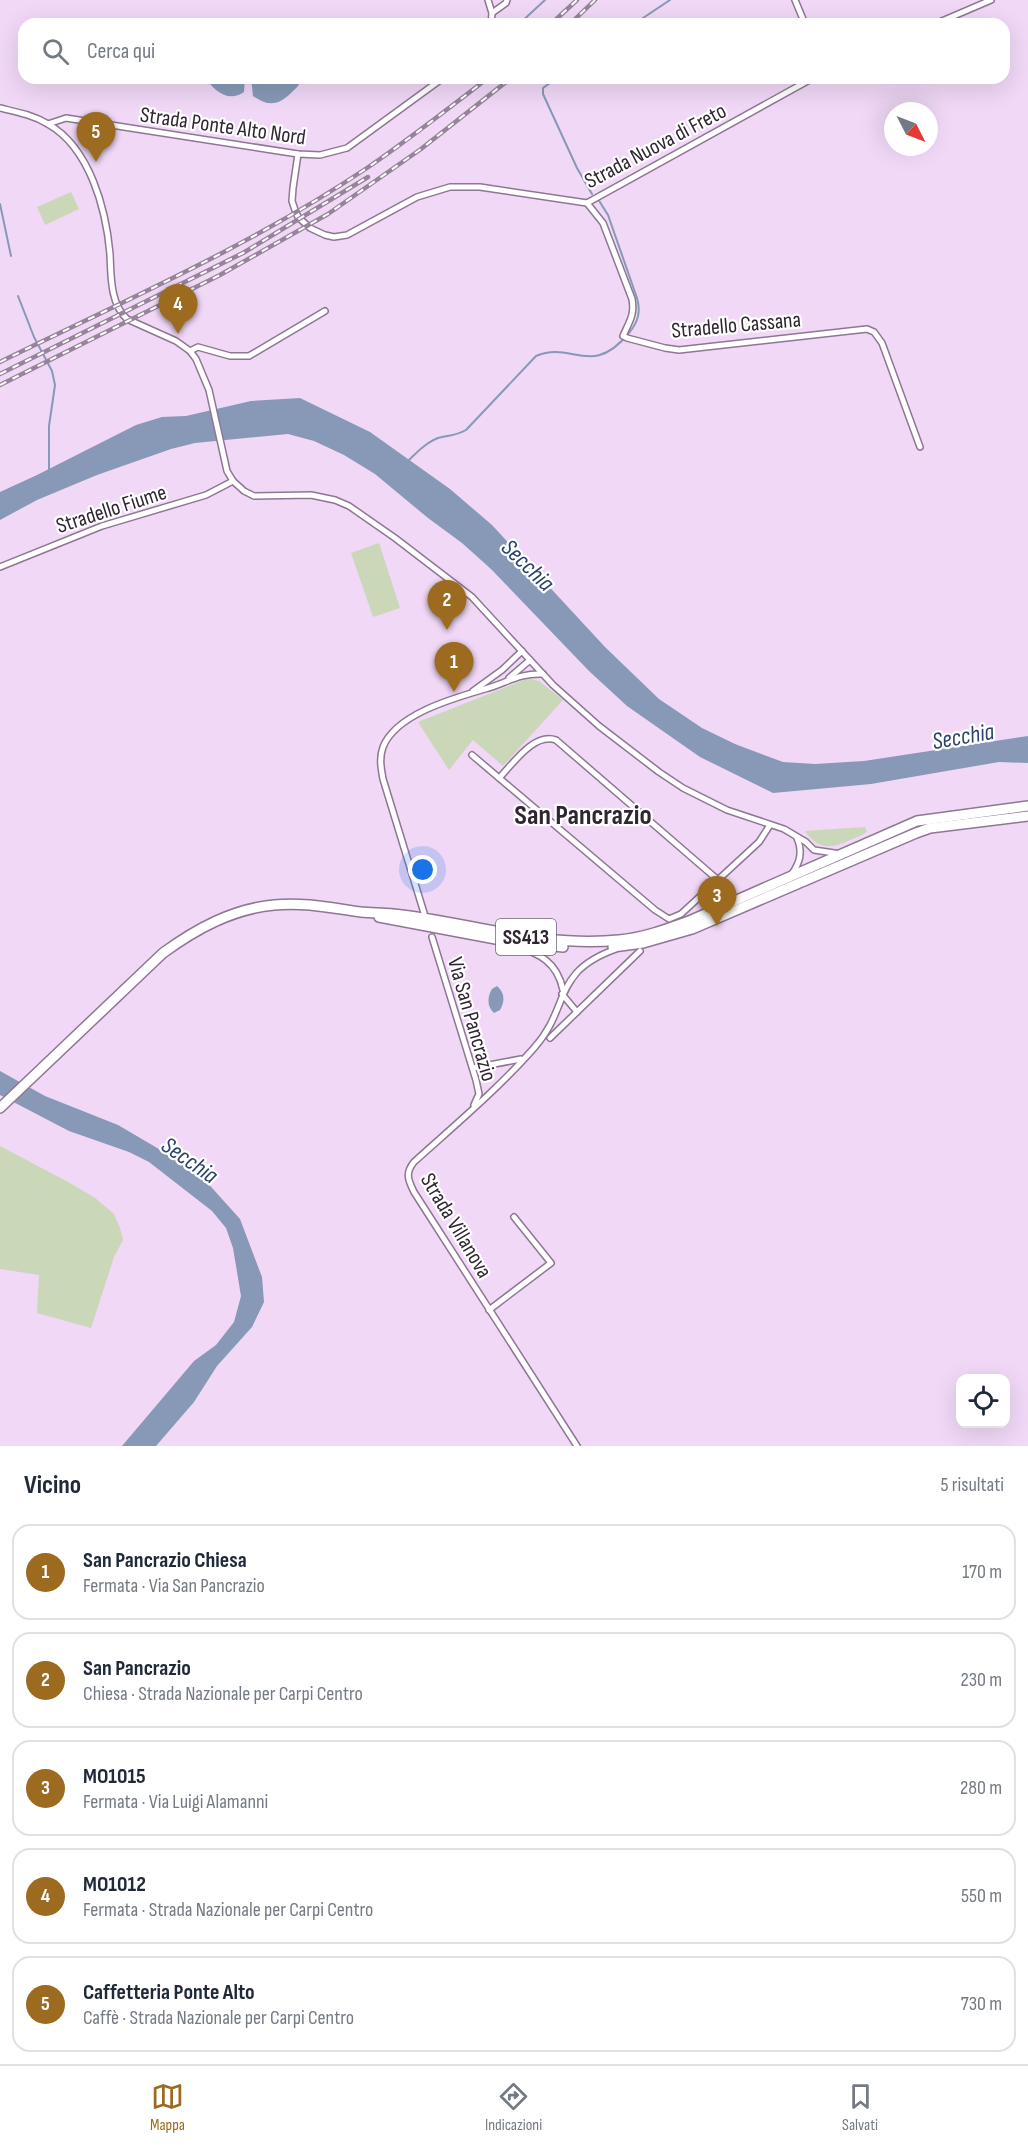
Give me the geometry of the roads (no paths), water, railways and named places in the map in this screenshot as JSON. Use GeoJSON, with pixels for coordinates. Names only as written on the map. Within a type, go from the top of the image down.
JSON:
{"type":"FeatureCollection","features":[{"type":"Feature","properties":{"kind":"main road","name":"SS413"},"geometry":{"type":"LineString","coordinates":[[0,1108],[169,948],[211,922],[245,910],[273,905],[301,904],[393,914],[540,939],[594,942],[621,940],[662,931],[689,921],[917,821],[1028,806]]}},
{"type":"Feature","properties":{"kind":"main road","name":"SS413"},"geometry":{"type":"LineString","coordinates":[[362,912],[392,920],[501,940],[565,947],[626,946],[692,929],[930,828],[1028,816]]}},
{"type":"Feature","properties":{"kind":"street"},"geometry":{"type":"LineString","coordinates":[[488,0],[492,18]]}},
{"type":"Feature","properties":{"kind":"street"},"geometry":{"type":"LineString","coordinates":[[492,13],[507,0]]}},
{"type":"Feature","properties":{"kind":"street"},"geometry":{"type":"LineString","coordinates":[[795,0],[802,18]]}},
{"type":"Feature","properties":{"kind":"street"},"geometry":{"type":"LineString","coordinates":[[949,18],[991,0]]}},
{"type":"Feature","properties":{"kind":"street","name":"Strada Ponte Alto Nord"},"geometry":{"type":"LineString","coordinates":[[48,124],[66,118],[298,154],[320,155],[346,148],[435,84]]}},
{"type":"Feature","properties":{"kind":"street","name":"Strada Nuova di Freto"},"geometry":{"type":"LineString","coordinates":[[298,154],[293,188],[295,210],[298,217],[310,228],[333,237],[347,235],[417,197],[450,187],[480,187],[586,203],[802,84]]}},
{"type":"Feature","properties":{"kind":"street"},"geometry":{"type":"LineString","coordinates":[[0,108],[34,117],[48,124],[62,134],[76,152],[99,193],[107,226],[111,281],[117,306],[122,314],[136,323],[176,341],[190,351],[200,365],[209,390],[225,463],[233,481],[244,491],[254,496],[312,495],[349,506],[396,538],[472,597],[543,674],[599,726],[683,788],[727,810],[784,829],[814,850],[842,855]]}},
{"type":"Feature","properties":{"kind":"street","name":"Stradello Cassana"},"geometry":{"type":"LineString","coordinates":[[586,203],[599,217],[606,230],[632,299],[633,317],[623,336],[679,350],[867,329],[874,332],[882,343],[920,447]]}},
{"type":"Feature","properties":{"kind":"street"},"geometry":{"type":"LineString","coordinates":[[190,351],[198,347],[230,356],[249,356],[325,311]]}},
{"type":"Feature","properties":{"kind":"street","name":"Stradello Fiume"},"geometry":{"type":"LineString","coordinates":[[0,567],[102,526],[206,495],[233,481]]}},
{"type":"Feature","properties":{"kind":"street"},"geometry":{"type":"LineString","coordinates":[[469,693],[502,670],[522,651]]}},
{"type":"Feature","properties":{"kind":"street"},"geometry":{"type":"LineString","coordinates":[[508,679],[530,660]]}},
{"type":"Feature","properties":{"kind":"street"},"geometry":{"type":"LineString","coordinates":[[424,913],[383,779],[380,763],[387,740],[402,723],[424,711],[469,693],[488,689],[508,679],[525,674],[543,674]]}},
{"type":"Feature","properties":{"kind":"street"},"geometry":{"type":"LineString","coordinates":[[499,778],[533,744],[545,738],[556,740],[718,880]]}},
{"type":"Feature","properties":{"kind":"street"},"geometry":{"type":"LineString","coordinates":[[472,755],[665,917],[673,919],[759,842],[770,825]]}},
{"type":"Feature","properties":{"kind":"street"},"geometry":{"type":"LineString","coordinates":[[790,878],[801,857],[797,837]]}},
{"type":"Feature","properties":{"kind":"street","name":"Via San Pancrazio"},"geometry":{"type":"LineString","coordinates":[[432,937],[473,1068],[478,1094],[472,1109]]}},
{"type":"Feature","properties":{"kind":"street"},"geometry":{"type":"LineString","coordinates":[[501,940],[532,951],[549,962],[558,973],[563,992],[577,1012]]}},
{"type":"Feature","properties":{"kind":"street"},"geometry":{"type":"LineString","coordinates":[[472,1109],[540,1041],[571,978],[587,962],[601,954],[626,946]]}},
{"type":"Feature","properties":{"kind":"street"},"geometry":{"type":"LineString","coordinates":[[550,1038],[640,951]]}},
{"type":"Feature","properties":{"kind":"street"},"geometry":{"type":"LineString","coordinates":[[473,1068],[518,1060],[526,1056]]}},
{"type":"Feature","properties":{"kind":"street","name":"Strada Villanova"},"geometry":{"type":"LineString","coordinates":[[472,1109],[414,1162],[407,1175],[414,1192],[577,1446]]}},
{"type":"Feature","properties":{"kind":"street","name":"Strada Villanova"},"geometry":{"type":"LineString","coordinates":[[489,1310],[551,1263],[514,1217]]}},
{"type":"Feature","properties":{"kind":"water"},"geometry":{"type":"Polygon","coordinates":[[[210,84],[245,84],[244,92],[233,96],[222,94],[210,84]]]}},
{"type":"Feature","properties":{"kind":"water"},"geometry":{"type":"Polygon","coordinates":[[[252,84],[298,84],[290,94],[277,103],[263,102],[253,96],[252,84]]]}},
{"type":"Feature","properties":{"kind":"water","name":"Secchia"},"geometry":{"type":"Polygon","coordinates":[[[300,398],[370,432],[450,489],[492,525],[605,647],[659,699],[702,728],[735,744],[783,762],[815,764],[864,761],[1028,736],[1028,763],[999,762],[871,784],[773,793],[700,757],[627,706],[589,671],[491,569],[375,474],[344,455],[314,441],[288,434],[195,443],[171,449],[97,475],[37,500],[0,520],[0,492],[136,425],[162,417],[186,416],[251,401],[300,398]]]}},
{"type":"Feature","properties":{"kind":"water"},"geometry":{"type":"Polygon","coordinates":[[[497,986],[502,991],[503,1003],[500,1010],[494,1013],[490,1008],[489,999],[490,992],[497,986]]]}},
{"type":"Feature","properties":{"kind":"water"},"geometry":{"type":"Polygon","coordinates":[[[0,1071],[45,1096],[118,1125],[164,1152],[204,1179],[240,1219],[262,1277],[264,1302],[252,1327],[217,1366],[194,1402],[156,1446],[122,1446],[194,1361],[216,1345],[234,1322],[241,1296],[233,1248],[226,1228],[212,1211],[149,1162],[129,1152],[69,1131],[0,1095],[0,1071]]]}},
{"type":"Feature","properties":{"kind":"waterway"},"geometry":{"type":"LineString","coordinates":[[526,18],[545,0]]}},
{"type":"Feature","properties":{"kind":"waterway"},"geometry":{"type":"LineString","coordinates":[[643,18],[670,0]]}},
{"type":"Feature","properties":{"kind":"waterway"},"geometry":{"type":"LineString","coordinates":[[549,84],[543,88],[543,94],[577,168],[592,194]]}},
{"type":"Feature","properties":{"kind":"waterway"},"geometry":{"type":"LineString","coordinates":[[409,460],[433,440],[466,430],[536,356],[549,352],[582,356],[604,354],[616,347],[632,329],[639,312],[637,298],[608,215],[598,199]]}},
{"type":"Feature","properties":{"kind":"waterway"},"geometry":{"type":"LineString","coordinates":[[0,204],[11,256]]}},
{"type":"Feature","properties":{"kind":"waterway"},"geometry":{"type":"LineString","coordinates":[[18,296],[34,337],[52,371],[55,385],[49,426],[49,471]]}},
{"type":"Feature","properties":{"kind":"railway"},"geometry":{"type":"LineString","coordinates":[[558,18],[577,0]]}},
{"type":"Feature","properties":{"kind":"railway"},"geometry":{"type":"LineString","coordinates":[[576,18],[595,0]]}},
{"type":"Feature","properties":{"kind":"railway"},"geometry":{"type":"LineString","coordinates":[[0,362],[187,271],[279,222],[367,168],[480,84]]}},
{"type":"Feature","properties":{"kind":"railway"},"geometry":{"type":"LineString","coordinates":[[0,385],[220,275],[328,214],[421,149],[503,84]]}},
{"type":"Feature","properties":{"kind":"railway"},"geometry":{"type":"LineString","coordinates":[[0,374],[243,253],[368,177]]}},
{"type":"Feature","properties":{"kind":"place","name":"Caffetteria Ponte Alto"},"geometry":{"type":"Point","coordinates":[96,162]}},
{"type":"Feature","properties":{"kind":"place","name":"MO1012"},"geometry":{"type":"Point","coordinates":[178,334]}},
{"type":"Feature","properties":{"kind":"place","name":"San Pancrazio"},"geometry":{"type":"Point","coordinates":[447,630]}},
{"type":"Feature","properties":{"kind":"place","name":"San Pancrazio Chiesa"},"geometry":{"type":"Point","coordinates":[454,692]}},
{"type":"Feature","properties":{"kind":"place","name":"MO1015"},"geometry":{"type":"Point","coordinates":[717,926]}},
{"type":"Feature","properties":{"kind":"district","name":"San Pancrazio"},"geometry":{"type":"Point","coordinates":[583,814]}}]}
